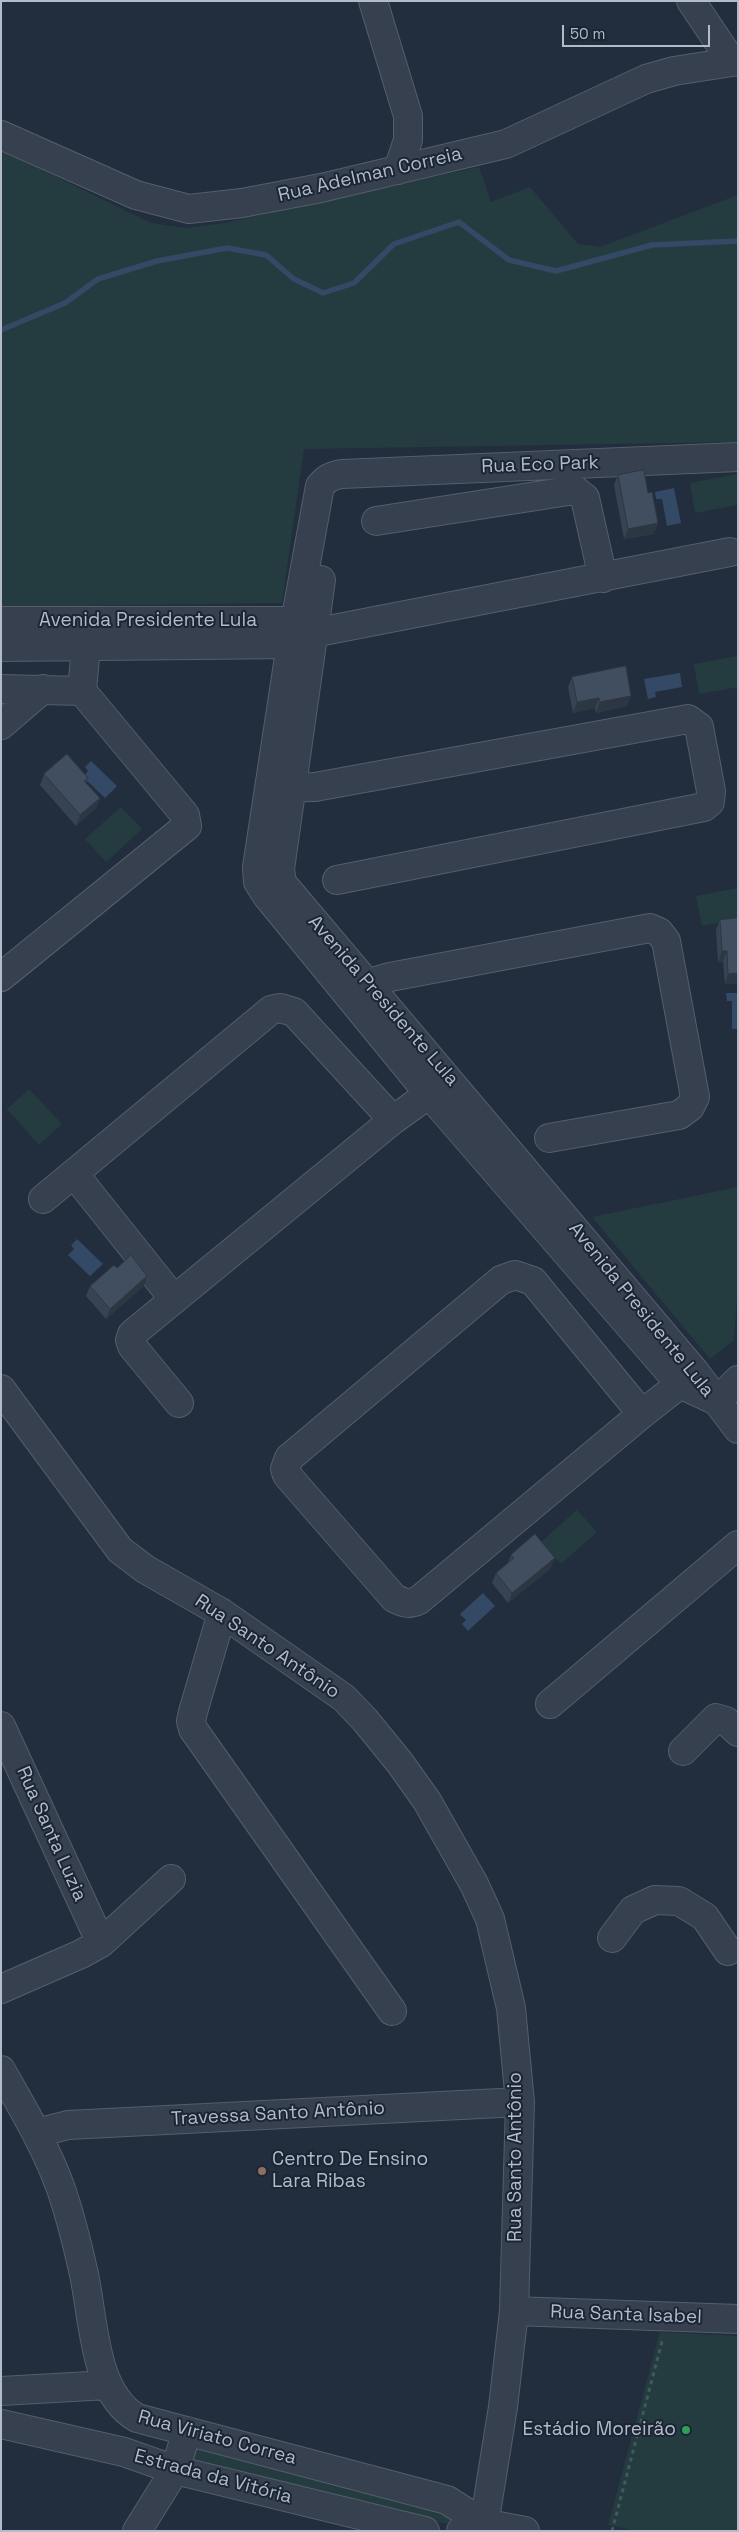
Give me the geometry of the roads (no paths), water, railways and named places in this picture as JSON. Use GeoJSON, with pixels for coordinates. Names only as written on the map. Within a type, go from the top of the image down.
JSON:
{"type":"FeatureCollection","features":[{"type":"Feature","properties":{"kind":"street"},"geometry":{"type":"LineString","coordinates":[[373,1],[408,116],[408,140],[398,170]]}},
{"type":"Feature","properties":{"kind":"street"},"geometry":{"type":"LineString","coordinates":[[691,1],[735,61]]}},
{"type":"Feature","properties":{"kind":"street","name":"Rua Adelman Correia"},"geometry":{"type":"LineString","coordinates":[[1,135],[136,195],[189,208],[242,203],[398,170],[506,144],[646,79],[674,71],[735,61]]}},
{"type":"Feature","properties":{"kind":"street"},"geometry":{"type":"LineString","coordinates":[[408,116],[423,137],[443,159]]}},
{"type":"Feature","properties":{"kind":"street","name":"Rua Eco Park"},"geometry":{"type":"LineString","coordinates":[[342,474],[738,457]]}},
{"type":"Feature","properties":{"kind":"street","name":"Avenida Presidente Lula"},"geometry":{"type":"LineString","coordinates":[[342,474],[330,476],[320,486],[281,789],[257,867],[258,882],[267,896],[360,991],[688,1378],[717,1401]]}},
{"type":"Feature","properties":{"kind":"street"},"geometry":{"type":"LineString","coordinates":[[376,521],[575,490],[585,498],[603,578]]}},
{"type":"Feature","properties":{"kind":"street"},"geometry":{"type":"LineString","coordinates":[[300,633],[603,578],[730,552]]}},
{"type":"Feature","properties":{"kind":"street","name":"Avenida Presidente Lula"},"geometry":{"type":"LineString","coordinates":[[1,621],[300,633]]}},
{"type":"Feature","properties":{"kind":"street","name":"Avenida Presidente Lula"},"geometry":{"type":"LineString","coordinates":[[1,647],[86,646],[300,633]]}},
{"type":"Feature","properties":{"kind":"street"},"geometry":{"type":"LineString","coordinates":[[1,976],[187,826],[185,815],[82,691],[86,646]]}},
{"type":"Feature","properties":{"kind":"street"},"geometry":{"type":"LineString","coordinates":[[1,690],[43,689],[82,691]]}},
{"type":"Feature","properties":{"kind":"street"},"geometry":{"type":"LineString","coordinates":[[1,725],[43,689]]}},
{"type":"Feature","properties":{"kind":"street"},"geometry":{"type":"LineString","coordinates":[[281,789],[315,787],[688,719],[699,727],[711,791],[710,802],[704,807],[337,880]]}},
{"type":"Feature","properties":{"kind":"street"},"geometry":{"type":"LineString","coordinates":[[360,991],[650,928],[660,932],[666,941],[695,1097],[690,1107],[679,1115],[549,1138]]}},
{"type":"Feature","properties":{"kind":"street"},"geometry":{"type":"LineString","coordinates":[[43,1199],[75,1175],[271,1010],[280,1008],[294,1012],[392,1120]]}},
{"type":"Feature","properties":{"kind":"street"},"geometry":{"type":"LineString","coordinates":[[179,1404],[132,1346],[130,1340],[132,1334],[173,1298],[392,1120],[439,1086]]}},
{"type":"Feature","properties":{"kind":"street"},"geometry":{"type":"LineString","coordinates":[[75,1175],[173,1298]]}},
{"type":"Feature","properties":{"kind":"street"},"geometry":{"type":"LineString","coordinates":[[642,1414],[534,1281],[515,1275],[501,1280],[296,1452],[289,1458],[285,1469],[287,1475],[394,1598],[403,1603],[412,1604],[688,1378]]}},
{"type":"Feature","properties":{"kind":"street"},"geometry":{"type":"LineString","coordinates":[[738,1380],[717,1401],[738,1429]]}},
{"type":"Feature","properties":{"kind":"street","name":"Rua Santo Antônio"},"geometry":{"type":"LineString","coordinates":[[1,1389],[101,1527],[120,1550],[145,1569],[222,1613],[344,1698],[365,1720],[400,1763],[427,1802],[474,1884],[490,1919],[511,2008],[520,2102],[514,2311],[503,2407],[476,2528]]}},
{"type":"Feature","properties":{"kind":"street"},"geometry":{"type":"LineString","coordinates":[[550,1704],[738,1545]]}},
{"type":"Feature","properties":{"kind":"street"},"geometry":{"type":"LineString","coordinates":[[222,1613],[193,1712],[191,1721],[193,1729],[392,2011]]}},
{"type":"Feature","properties":{"kind":"street"},"geometry":{"type":"LineString","coordinates":[[683,1751],[716,1718],[726,1721],[738,1732]]}},
{"type":"Feature","properties":{"kind":"street","name":"Rua Santa Luzia"},"geometry":{"type":"LineString","coordinates":[[1,1726],[101,1943]]}},
{"type":"Feature","properties":{"kind":"street"},"geometry":{"type":"LineString","coordinates":[[1,1989],[81,1954],[101,1943],[171,1879]]}},
{"type":"Feature","properties":{"kind":"street"},"geometry":{"type":"LineString","coordinates":[[612,1938],[633,1910],[655,1900],[679,1901],[704,1917],[728,1951]]}},
{"type":"Feature","properties":{"kind":"street","name":"Rua Viriato Correa"},"geometry":{"type":"LineString","coordinates":[[1,2070],[37,2133],[61,2189],[83,2270],[97,2347],[108,2385],[119,2406],[137,2418],[447,2500],[476,2528]]}},
{"type":"Feature","properties":{"kind":"street","name":"Travessa Santo Antônio"},"geometry":{"type":"LineString","coordinates":[[37,2133],[68,2125],[520,2102]]}},
{"type":"Feature","properties":{"kind":"street","name":"Rua Santa Isabel"},"geometry":{"type":"LineString","coordinates":[[514,2311],[738,2319]]}},
{"type":"Feature","properties":{"kind":"street"},"geometry":{"type":"LineString","coordinates":[[1,2391],[108,2385]]}},
{"type":"Feature","properties":{"kind":"street","name":"Estrada da Vitória"},"geometry":{"type":"LineString","coordinates":[[1,2424],[124,2452],[175,2470],[425,2531]]}},
{"type":"Feature","properties":{"kind":"street"},"geometry":{"type":"LineString","coordinates":[[137,2531],[175,2470],[187,2431]]}},
{"type":"Feature","properties":{"kind":"street"},"geometry":{"type":"LineString","coordinates":[[476,2528],[525,2531]]}},
{"type":"Feature","properties":{"kind":"water"},"geometry":{"type":"Polygon","coordinates":[[[674,488],[681,523],[667,526],[662,499],[656,499],[655,492],[674,488]]]}},
{"type":"Feature","properties":{"kind":"water"},"geometry":{"type":"Polygon","coordinates":[[[680,673],[682,687],[655,692],[656,697],[648,699],[644,679],[680,673]]]}},
{"type":"Feature","properties":{"kind":"water"},"geometry":{"type":"Polygon","coordinates":[[[91,761],[117,786],[105,798],[83,777],[88,771],[85,767],[91,761]]]}},
{"type":"Feature","properties":{"kind":"water"},"geometry":{"type":"Polygon","coordinates":[[[726,993],[738,993],[738,1029],[732,1029],[732,1001],[727,1001],[726,993]]]}},
{"type":"Feature","properties":{"kind":"water"},"geometry":{"type":"Polygon","coordinates":[[[77,1239],[103,1264],[90,1276],[68,1255],[74,1249],[71,1245],[77,1239]]]}},
{"type":"Feature","properties":{"kind":"water"},"geometry":{"type":"Polygon","coordinates":[[[483,1593],[495,1606],[468,1631],[462,1624],[466,1620],[460,1614],[483,1593]]]}},
{"type":"Feature","properties":{"kind":"waterway"},"geometry":{"type":"LineString","coordinates":[[1,330],[65,303],[98,279],[157,261],[227,248],[266,255],[294,279],[323,293],[354,283],[394,244],[459,222],[509,260],[556,271],[652,245],[738,241]]}},
{"type":"Feature","properties":{"kind":"place","name":"Centro De Ensino Lara Ribas"},"geometry":{"type":"Point","coordinates":[262,2171]}},
{"type":"Feature","properties":{"kind":"place","name":"Estádio Moreirão"},"geometry":{"type":"Point","coordinates":[686,2430]}}]}
